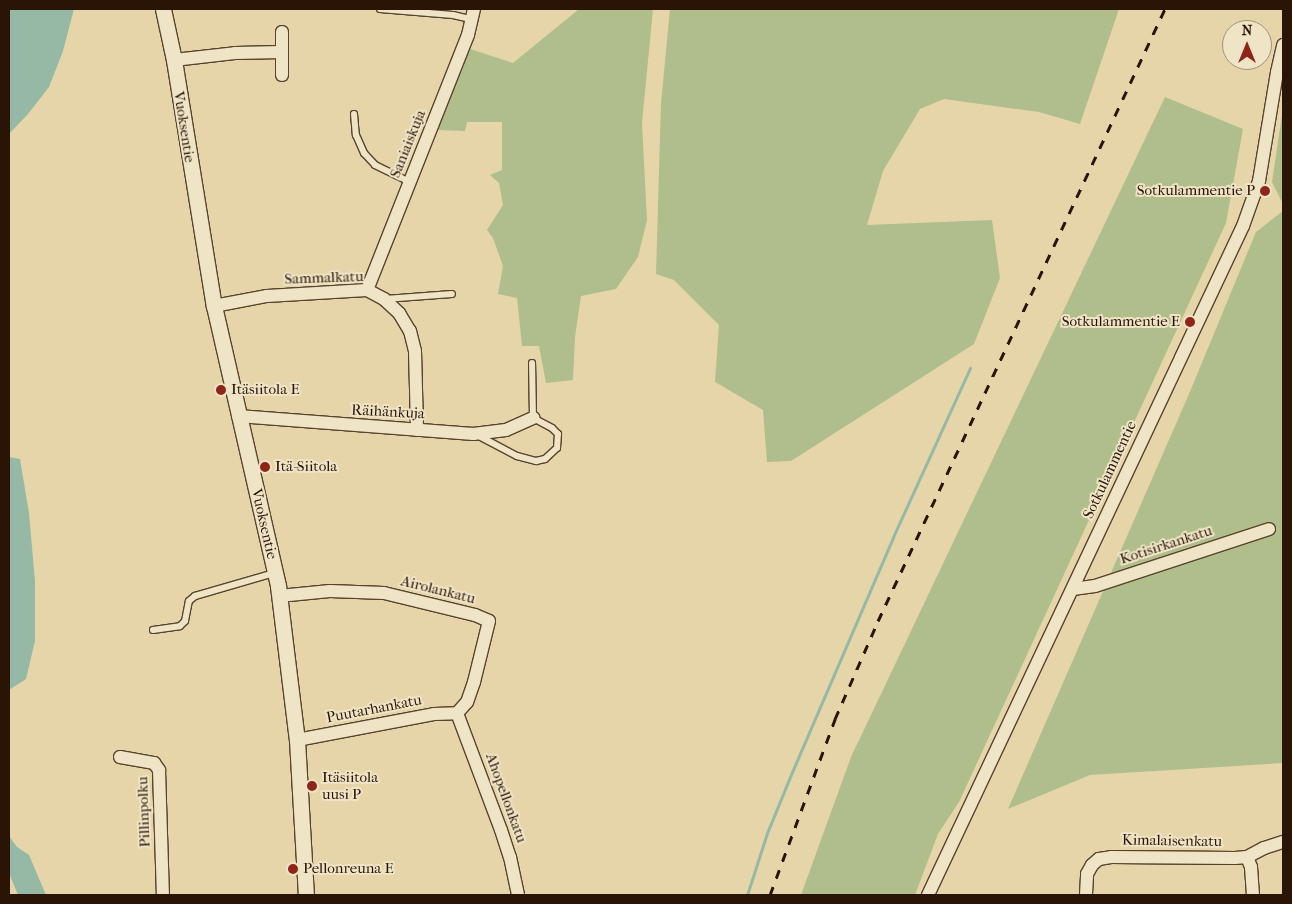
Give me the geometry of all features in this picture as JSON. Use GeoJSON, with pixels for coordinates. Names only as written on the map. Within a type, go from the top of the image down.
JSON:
{"type":"FeatureCollection","features":[{"type":"Feature","properties":{"kind":"street","name":"Vuoksentie"},"geometry":{"type":"LineString","coordinates":[[163,9],[174,60],[214,306],[279,596],[297,740],[306,895]]}},
{"type":"Feature","properties":{"kind":"street","name":"Saniaiskuja"},"geometry":{"type":"LineString","coordinates":[[367,290],[468,35],[472,14]]}},
{"type":"Feature","properties":{"kind":"street"},"geometry":{"type":"LineString","coordinates":[[282,32],[282,75]]}},
{"type":"Feature","properties":{"kind":"street","name":"Sotkulammentie"},"geometry":{"type":"LineString","coordinates":[[928,895],[1243,226],[1260,172],[1283,45]]}},
{"type":"Feature","properties":{"kind":"street"},"geometry":{"type":"LineString","coordinates":[[174,60],[235,52],[282,52]]}},
{"type":"Feature","properties":{"kind":"street","name":"Sammalkatu"},"geometry":{"type":"LineString","coordinates":[[214,306],[267,296],[367,290],[384,300],[399,313],[410,330],[415,351],[417,430]]}},
{"type":"Feature","properties":{"kind":"street","name":"Räihänkuja"},"geometry":{"type":"LineString","coordinates":[[238,416],[473,434],[506,430],[533,418]]}},
{"type":"Feature","properties":{"kind":"street","name":"Kotisirkankatu"},"geometry":{"type":"LineString","coordinates":[[1073,589],[1095,586],[1269,529]]}},
{"type":"Feature","properties":{"kind":"street","name":"Airolankatu"},"geometry":{"type":"LineString","coordinates":[[279,596],[330,591],[384,593],[475,615],[489,621],[472,689],[467,702],[457,713]]}},
{"type":"Feature","properties":{"kind":"street","name":"Puutarhankatu"},"geometry":{"type":"LineString","coordinates":[[297,740],[434,714],[457,713]]}},
{"type":"Feature","properties":{"kind":"street","name":"Ahopellonkatu"},"geometry":{"type":"LineString","coordinates":[[457,713],[501,830],[510,857],[518,895]]}},
{"type":"Feature","properties":{"kind":"street","name":"Pillinpolku"},"geometry":{"type":"LineString","coordinates":[[120,757],[154,763],[159,770],[163,895]]}},
{"type":"Feature","properties":{"kind":"street","name":"Kimalaisenkatu"},"geometry":{"type":"LineString","coordinates":[[1086,895],[1087,874],[1092,864],[1099,859],[1111,856],[1247,857],[1264,848],[1283,842]]}},
{"type":"Feature","properties":{"kind":"street"},"geometry":{"type":"LineString","coordinates":[[1247,857],[1251,867],[1253,895]]}},
{"type":"Feature","properties":{"kind":"lane"},"geometry":{"type":"LineString","coordinates":[[380,9],[453,15],[472,14]]}},
{"type":"Feature","properties":{"kind":"lane"},"geometry":{"type":"LineString","coordinates":[[354,114],[356,135],[364,153],[375,165],[410,182]]}},
{"type":"Feature","properties":{"kind":"lane"},"geometry":{"type":"LineString","coordinates":[[384,300],[452,294]]}},
{"type":"Feature","properties":{"kind":"lane"},"geometry":{"type":"LineString","coordinates":[[473,434],[494,442],[517,456],[536,461],[545,459],[556,448],[558,434],[552,428],[533,418],[532,363]]}},
{"type":"Feature","properties":{"kind":"lane"},"geometry":{"type":"LineString","coordinates":[[153,630],[180,626],[185,621],[189,601],[195,596],[275,573]]}},
{"type":"Feature","properties":{"kind":"shaded area"},"geometry":{"type":"Polygon","coordinates":[[[9,9],[74,9],[63,51],[49,87],[28,114],[9,134],[9,9]]]}},
{"type":"Feature","properties":{"kind":"shaded area"},"geometry":{"type":"Polygon","coordinates":[[[579,9],[653,9],[642,123],[647,220],[638,257],[616,289],[581,296],[575,337],[573,380],[546,383],[539,346],[522,346],[517,298],[498,294],[503,266],[493,238],[487,230],[503,205],[499,183],[490,175],[502,170],[502,122],[467,122],[465,131],[436,130],[467,48],[513,63],[579,9]]]}},
{"type":"Feature","properties":{"kind":"shaded area"},"geometry":{"type":"Polygon","coordinates":[[[670,9],[1119,9],[1080,124],[1039,112],[944,99],[920,109],[883,171],[867,225],[992,220],[1000,278],[974,344],[791,461],[767,462],[763,410],[715,382],[719,325],[674,280],[656,274],[661,103],[670,9]]]}},
{"type":"Feature","properties":{"kind":"shaded area"},"geometry":{"type":"Polygon","coordinates":[[[1165,97],[1243,129],[1226,223],[959,802],[938,834],[915,895],[801,895],[851,757],[1165,97]]]}},
{"type":"Feature","properties":{"kind":"shaded area"},"geometry":{"type":"Polygon","coordinates":[[[1283,108],[1283,204],[1272,182],[1283,108]]]}},
{"type":"Feature","properties":{"kind":"shaded area"},"geometry":{"type":"Polygon","coordinates":[[[1283,211],[1283,763],[1090,775],[1008,809],[1189,394],[1256,232],[1283,211]]]}},
{"type":"Feature","properties":{"kind":"shaded area"},"geometry":{"type":"Polygon","coordinates":[[[9,457],[20,459],[29,513],[35,581],[35,641],[26,679],[9,690],[9,457]]]}},
{"type":"Feature","properties":{"kind":"shaded area"},"geometry":{"type":"Polygon","coordinates":[[[9,836],[17,847],[29,855],[46,895],[18,895],[9,873],[9,836]]]}},
{"type":"Feature","properties":{"kind":"waterway"},"geometry":{"type":"LineString","coordinates":[[747,895],[767,833],[792,772],[893,537],[970,368]]}},
{"type":"Feature","properties":{"kind":"railway"},"geometry":{"type":"LineString","coordinates":[[770,895],[835,719],[878,621],[1165,9]]}},
{"type":"Feature","properties":{"kind":"place","name":"Sotkulammentie P"},"geometry":{"type":"Point","coordinates":[1265,191]}},
{"type":"Feature","properties":{"kind":"place","name":"Sotkulammentie E"},"geometry":{"type":"Point","coordinates":[1190,322]}},
{"type":"Feature","properties":{"kind":"place","name":"Itäsiitola E"},"geometry":{"type":"Point","coordinates":[221,390]}},
{"type":"Feature","properties":{"kind":"place","name":"Itä-Siitola"},"geometry":{"type":"Point","coordinates":[265,467]}},
{"type":"Feature","properties":{"kind":"place","name":"Itäsiitola uusi P"},"geometry":{"type":"Point","coordinates":[312,786]}},
{"type":"Feature","properties":{"kind":"place","name":"Pellonreuna E"},"geometry":{"type":"Point","coordinates":[293,869]}}]}
